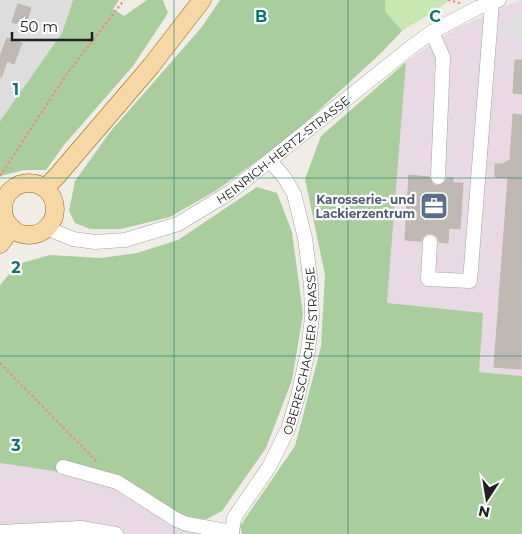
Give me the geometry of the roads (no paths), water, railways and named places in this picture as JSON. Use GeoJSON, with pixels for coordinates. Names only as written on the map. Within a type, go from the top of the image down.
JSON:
{"type":"FeatureCollection","features":[{"type":"Feature","properties":{"kind":"main road"},"geometry":{"type":"LineString","coordinates":[[45,188],[151,66],[202,0]]}},
{"type":"Feature","properties":{"kind":"main road"},"geometry":{"type":"LineString","coordinates":[[26,183],[33,183],[45,188],[53,200],[54,207],[52,221],[47,227],[42,231],[30,234],[17,232],[12,228],[4,217],[3,211],[9,192],[26,183]]}},
{"type":"Feature","properties":{"kind":"main road"},"geometry":{"type":"LineString","coordinates":[[0,244],[12,228]]}},
{"type":"Feature","properties":{"kind":"street","name":"HEINRICH-HERTZ-STRASSE"},"geometry":{"type":"LineString","coordinates":[[47,227],[73,239],[95,242],[125,240],[178,224],[229,193],[432,32],[477,8],[495,1]]}},
{"type":"Feature","properties":{"kind":"street"},"geometry":{"type":"LineString","coordinates":[[430,242],[428,278],[470,281],[495,1]]}},
{"type":"Feature","properties":{"kind":"street"},"geometry":{"type":"LineString","coordinates":[[432,32],[444,57],[438,177]]}},
{"type":"Feature","properties":{"kind":"street","name":"OBERESCHACHER STRASSE"},"geometry":{"type":"LineString","coordinates":[[224,532],[269,467],[288,429],[308,351],[312,317],[311,284],[305,238],[294,194],[284,177],[270,161]]}},
{"type":"Feature","properties":{"kind":"street"},"geometry":{"type":"LineString","coordinates":[[64,467],[117,482],[177,520],[224,532]]}},
{"type":"Feature","properties":{"kind":"street"},"geometry":{"type":"LineString","coordinates":[[0,532],[81,528],[116,534]]}},
{"type":"Feature","properties":{"kind":"place","name":"Karosserie- und Lackierzentrum"},"geometry":{"type":"Point","coordinates":[434,206]}}]}
